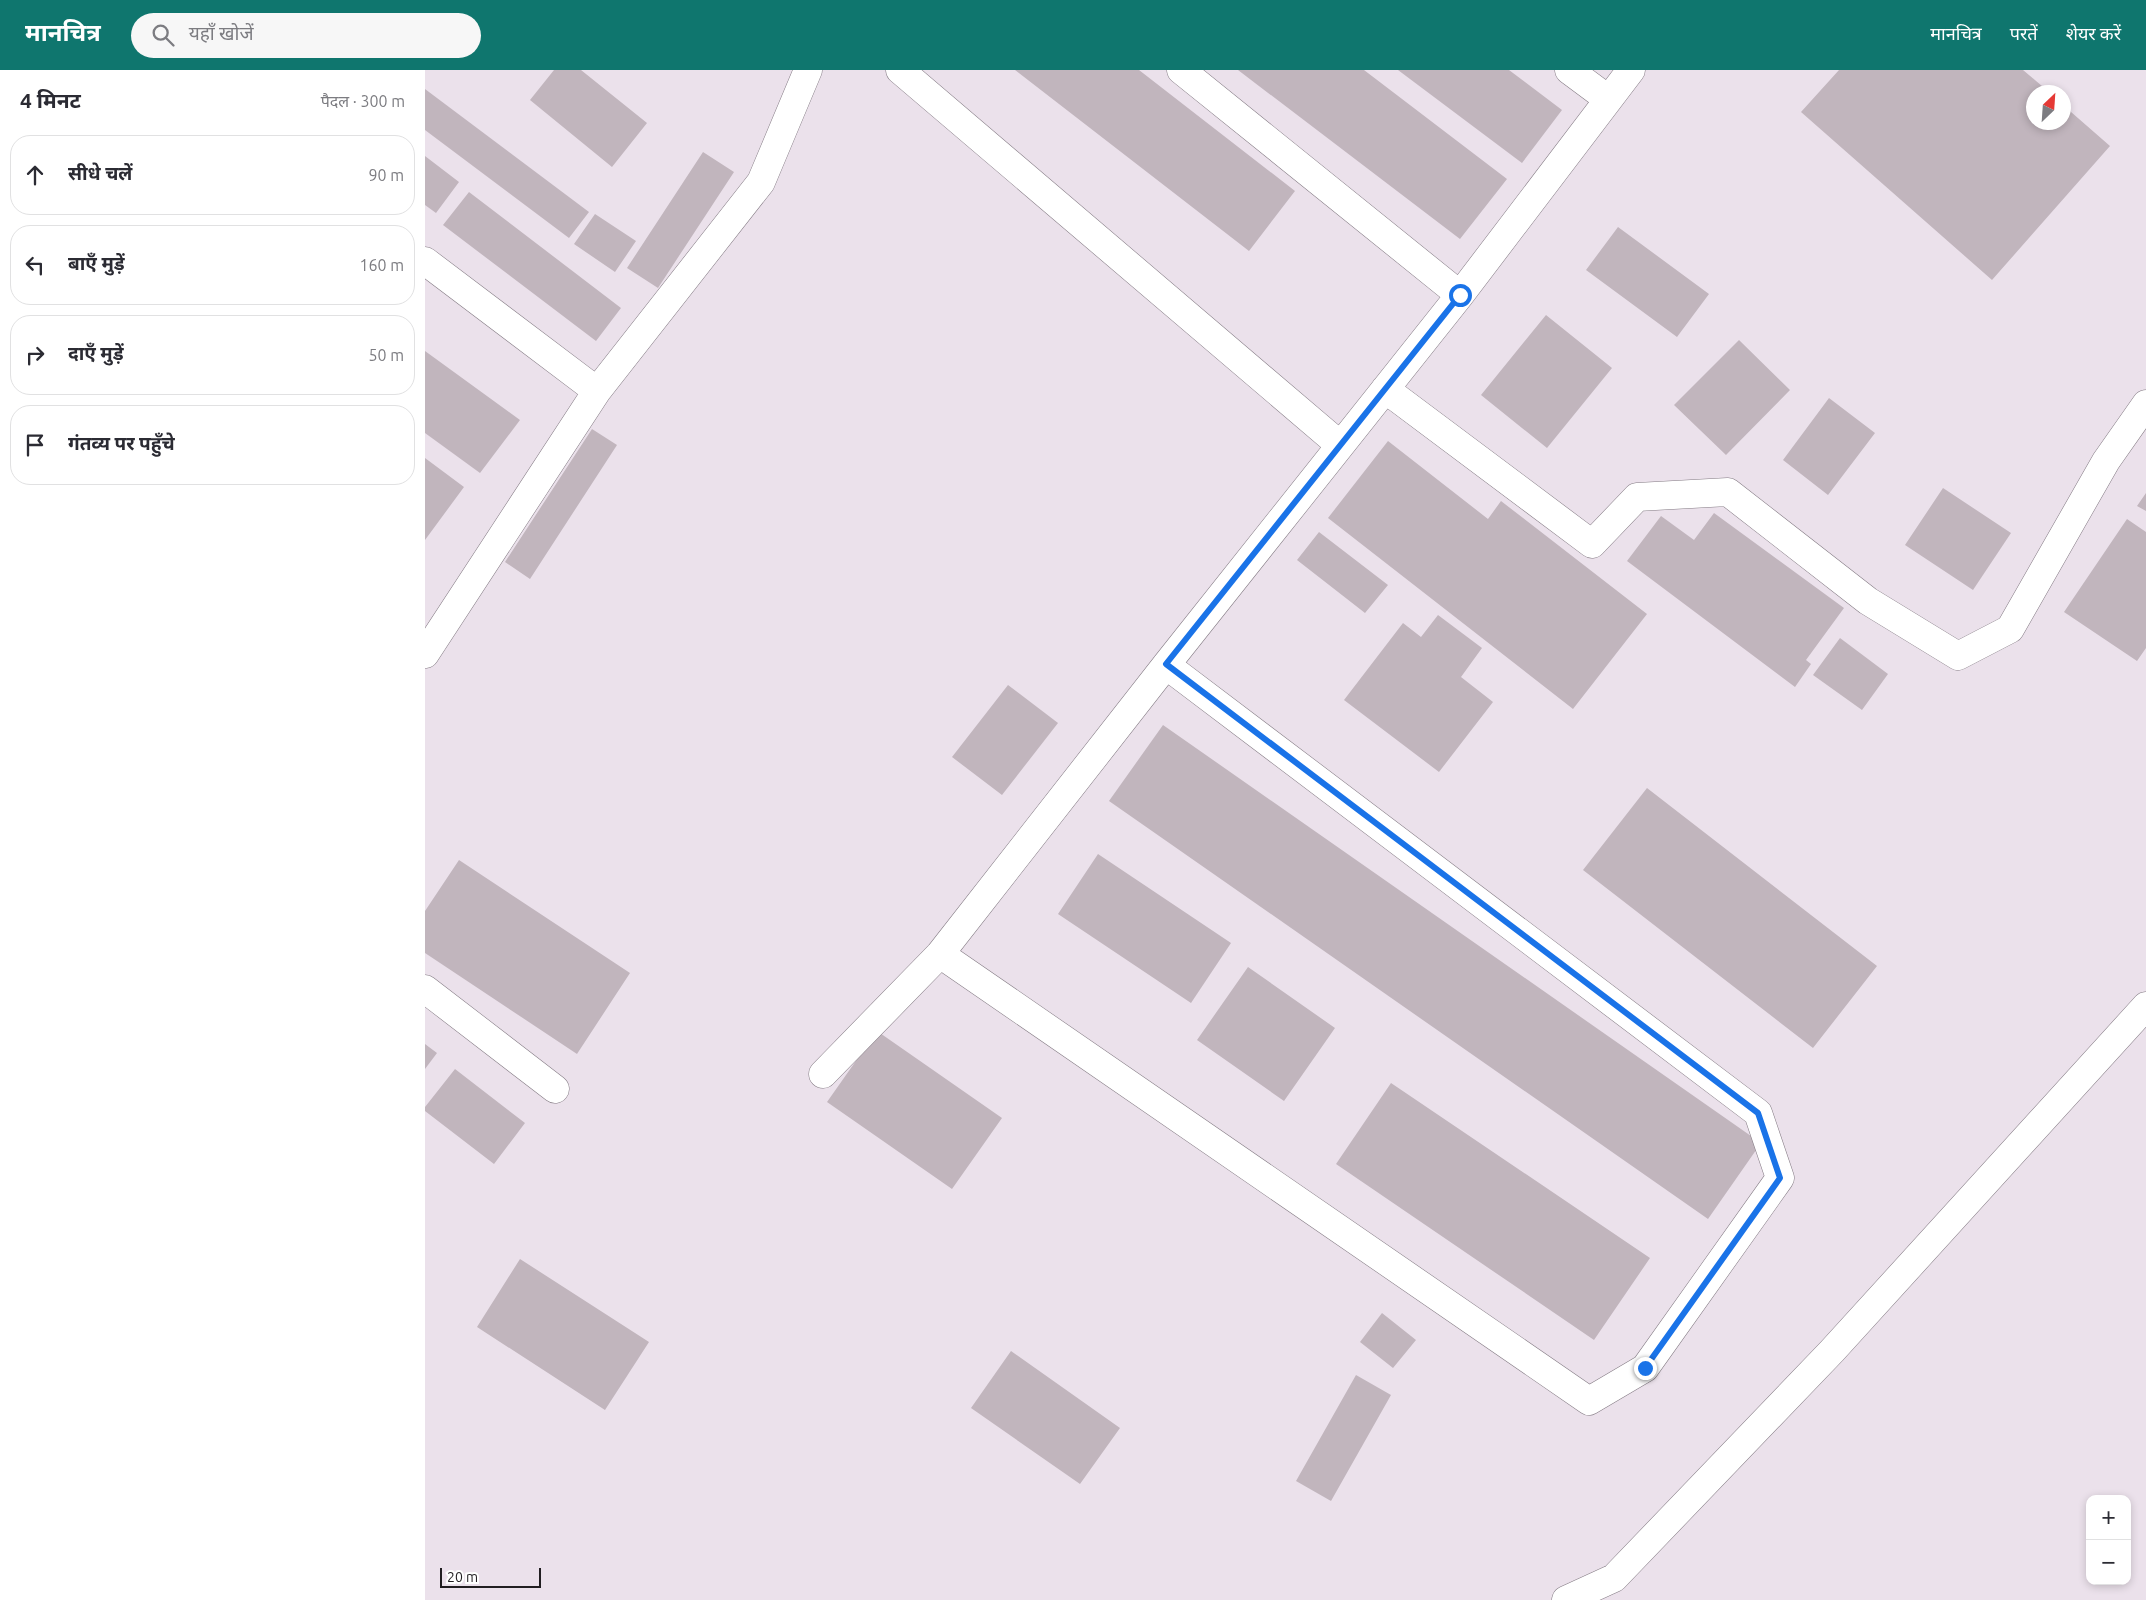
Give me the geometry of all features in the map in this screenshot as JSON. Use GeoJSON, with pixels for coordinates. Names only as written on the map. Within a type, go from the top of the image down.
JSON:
{"type":"FeatureCollection","features":[{"type":"Feature","properties":{"kind":"street"},"geometry":{"type":"LineString","coordinates":[[425,654],[597,391],[761,182],[808,70]]}},
{"type":"Feature","properties":{"kind":"street"},"geometry":{"type":"LineString","coordinates":[[900,70],[1340,445]]}},
{"type":"Feature","properties":{"kind":"street"},"geometry":{"type":"LineString","coordinates":[[1181,70],[1460,295]]}},
{"type":"Feature","properties":{"kind":"street"},"geometry":{"type":"LineString","coordinates":[[1569,70],[1608,99]]}},
{"type":"Feature","properties":{"kind":"street"},"geometry":{"type":"LineString","coordinates":[[823,1074],[939,954],[1166,664],[1460,295],[1631,70]]}},
{"type":"Feature","properties":{"kind":"street"},"geometry":{"type":"LineString","coordinates":[[425,261],[597,391]]}},
{"type":"Feature","properties":{"kind":"street"},"geometry":{"type":"LineString","coordinates":[[1385,389],[1592,544],[1637,497],[1728,492],[1868,600],[1958,656],[2010,629],[2106,461],[2146,404]]}},
{"type":"Feature","properties":{"kind":"street"},"geometry":{"type":"LineString","coordinates":[[939,954],[1589,1402],[1645,1368],[1780,1178],[1758,1113],[1166,664]]}},
{"type":"Feature","properties":{"kind":"street"},"geometry":{"type":"LineString","coordinates":[[425,989],[555,1089]]}},
{"type":"Feature","properties":{"kind":"street"},"geometry":{"type":"LineString","coordinates":[[1566,1600],[1614,1578],[1831,1351],[2146,1006]]}},
{"type":"Feature","properties":{"kind":"building"},"geometry":{"type":"Polygon","coordinates":[[[554,70],[581,70],[647,123],[612,167],[530,100],[554,70]]]}},
{"type":"Feature","properties":{"kind":"building"},"geometry":{"type":"Polygon","coordinates":[[[1015,70],[1139,70],[1295,191],[1249,251],[1015,70]]]}},
{"type":"Feature","properties":{"kind":"building"},"geometry":{"type":"Polygon","coordinates":[[[1238,70],[1364,70],[1507,179],[1460,239],[1238,70]]]}},
{"type":"Feature","properties":{"kind":"building"},"geometry":{"type":"Polygon","coordinates":[[[1398,70],[1509,70],[1562,110],[1522,163],[1398,70]]]}},
{"type":"Feature","properties":{"kind":"building"},"geometry":{"type":"Polygon","coordinates":[[[1839,70],[2023,70],[2041,85],[2026,85],[2026,130],[2071,130],[2071,112],[2110,146],[1992,280],[1801,112],[1839,70]]]}},
{"type":"Feature","properties":{"kind":"building"},"geometry":{"type":"Polygon","coordinates":[[[425,89],[589,212],[569,238],[425,130],[425,89]]]}},
{"type":"Feature","properties":{"kind":"building"},"geometry":{"type":"Polygon","coordinates":[[[703,152],[734,172],[658,288],[627,268],[703,152]]]}},
{"type":"Feature","properties":{"kind":"building"},"geometry":{"type":"Polygon","coordinates":[[[425,156],[459,182],[436,213],[425,205],[425,156]]]}},
{"type":"Feature","properties":{"kind":"building"},"geometry":{"type":"Polygon","coordinates":[[[469,192],[621,308],[596,341],[443,225],[469,192]]]}},
{"type":"Feature","properties":{"kind":"building"},"geometry":{"type":"Polygon","coordinates":[[[595,214],[636,241],[615,272],[574,244],[595,214]]]}},
{"type":"Feature","properties":{"kind":"building"},"geometry":{"type":"Polygon","coordinates":[[[1618,227],[1709,294],[1677,337],[1586,270],[1618,227]]]}},
{"type":"Feature","properties":{"kind":"building"},"geometry":{"type":"Polygon","coordinates":[[[1546,315],[1612,368],[1547,448],[1481,395],[1546,315]]]}},
{"type":"Feature","properties":{"kind":"building"},"geometry":{"type":"Polygon","coordinates":[[[1739,340],[1790,390],[1726,455],[1674,405],[1739,340]]]}},
{"type":"Feature","properties":{"kind":"building"},"geometry":{"type":"Polygon","coordinates":[[[425,351],[520,420],[480,473],[425,433],[425,351]]]}},
{"type":"Feature","properties":{"kind":"building"},"geometry":{"type":"Polygon","coordinates":[[[1829,398],[1875,433],[1828,495],[1783,460],[1829,398]]]}},
{"type":"Feature","properties":{"kind":"building"},"geometry":{"type":"Polygon","coordinates":[[[592,429],[617,445],[530,579],[505,562],[592,429]]]}},
{"type":"Feature","properties":{"kind":"building"},"geometry":{"type":"Polygon","coordinates":[[[1388,441],[1488,519],[1501,501],[1647,614],[1573,709],[1328,518],[1388,441]]]}},
{"type":"Feature","properties":{"kind":"building"},"geometry":{"type":"Polygon","coordinates":[[[425,458],[464,487],[425,540],[425,458]]]}},
{"type":"Feature","properties":{"kind":"building"},"geometry":{"type":"Polygon","coordinates":[[[1943,488],[2011,533],[1973,590],[1905,545],[1943,488]]]}},
{"type":"Feature","properties":{"kind":"building"},"geometry":{"type":"Polygon","coordinates":[[[2146,493],[2146,511],[2137,506],[2146,493]]]}},
{"type":"Feature","properties":{"kind":"building"},"geometry":{"type":"Polygon","coordinates":[[[1714,513],[1844,608],[1806,660],[1811,664],[1795,687],[1627,561],[1661,516],[1694,540],[1714,513]]]}},
{"type":"Feature","properties":{"kind":"building"},"geometry":{"type":"Polygon","coordinates":[[[2127,519],[2146,532],[2146,648],[2137,661],[2064,612],[2127,519]]]}},
{"type":"Feature","properties":{"kind":"building"},"geometry":{"type":"Polygon","coordinates":[[[1319,532],[1388,585],[1365,613],[1297,560],[1319,532]]]}},
{"type":"Feature","properties":{"kind":"building"},"geometry":{"type":"Polygon","coordinates":[[[1438,615],[1482,648],[1461,677],[1493,702],[1439,772],[1344,700],[1403,623],[1421,637],[1438,615]]]}},
{"type":"Feature","properties":{"kind":"building"},"geometry":{"type":"Polygon","coordinates":[[[1840,638],[1888,674],[1862,710],[1813,675],[1840,638]]]}},
{"type":"Feature","properties":{"kind":"building"},"geometry":{"type":"Polygon","coordinates":[[[1008,685],[1058,723],[1002,795],[952,757],[1008,685]]]}},
{"type":"Feature","properties":{"kind":"building"},"geometry":{"type":"Polygon","coordinates":[[[1163,725],[1761,1143],[1708,1219],[1109,801],[1163,725]]]}},
{"type":"Feature","properties":{"kind":"building"},"geometry":{"type":"Polygon","coordinates":[[[1647,788],[1877,966],[1813,1048],[1583,870],[1647,788]]]}},
{"type":"Feature","properties":{"kind":"building"},"geometry":{"type":"Polygon","coordinates":[[[1098,854],[1231,943],[1191,1003],[1058,914],[1098,854]]]}},
{"type":"Feature","properties":{"kind":"building"},"geometry":{"type":"Polygon","coordinates":[[[459,860],[630,973],[577,1054],[425,953],[425,911],[459,860]]]}},
{"type":"Feature","properties":{"kind":"building"},"geometry":{"type":"Polygon","coordinates":[[[1248,967],[1335,1028],[1284,1101],[1197,1040],[1248,967]]]}},
{"type":"Feature","properties":{"kind":"building"},"geometry":{"type":"Polygon","coordinates":[[[877,1031],[1002,1118],[952,1189],[827,1102],[877,1031]]]}},
{"type":"Feature","properties":{"kind":"building"},"geometry":{"type":"Polygon","coordinates":[[[425,1044],[437,1053],[425,1069],[425,1044]]]}},
{"type":"Feature","properties":{"kind":"building"},"geometry":{"type":"Polygon","coordinates":[[[455,1069],[525,1123],[494,1164],[425,1111],[425,1107],[455,1069]]]}},
{"type":"Feature","properties":{"kind":"building"},"geometry":{"type":"Polygon","coordinates":[[[1391,1083],[1650,1258],[1594,1340],[1336,1164],[1391,1083]]]}},
{"type":"Feature","properties":{"kind":"building"},"geometry":{"type":"Polygon","coordinates":[[[520,1259],[649,1342],[605,1410],[477,1327],[520,1259]]]}},
{"type":"Feature","properties":{"kind":"building"},"geometry":{"type":"Polygon","coordinates":[[[1382,1313],[1416,1340],[1393,1368],[1360,1342],[1382,1313]]]}},
{"type":"Feature","properties":{"kind":"building"},"geometry":{"type":"Polygon","coordinates":[[[1011,1351],[1120,1428],[1080,1484],[971,1408],[1011,1351]]]}},
{"type":"Feature","properties":{"kind":"building"},"geometry":{"type":"Polygon","coordinates":[[[1356,1375],[1391,1395],[1331,1501],[1296,1481],[1356,1375]]]}},
{"type":"Feature","properties":{"kind":"route"},"geometry":{"type":"LineString","coordinates":[[1460,295],[1166,664],[1758,1113],[1780,1178],[1645,1368]]}}]}
